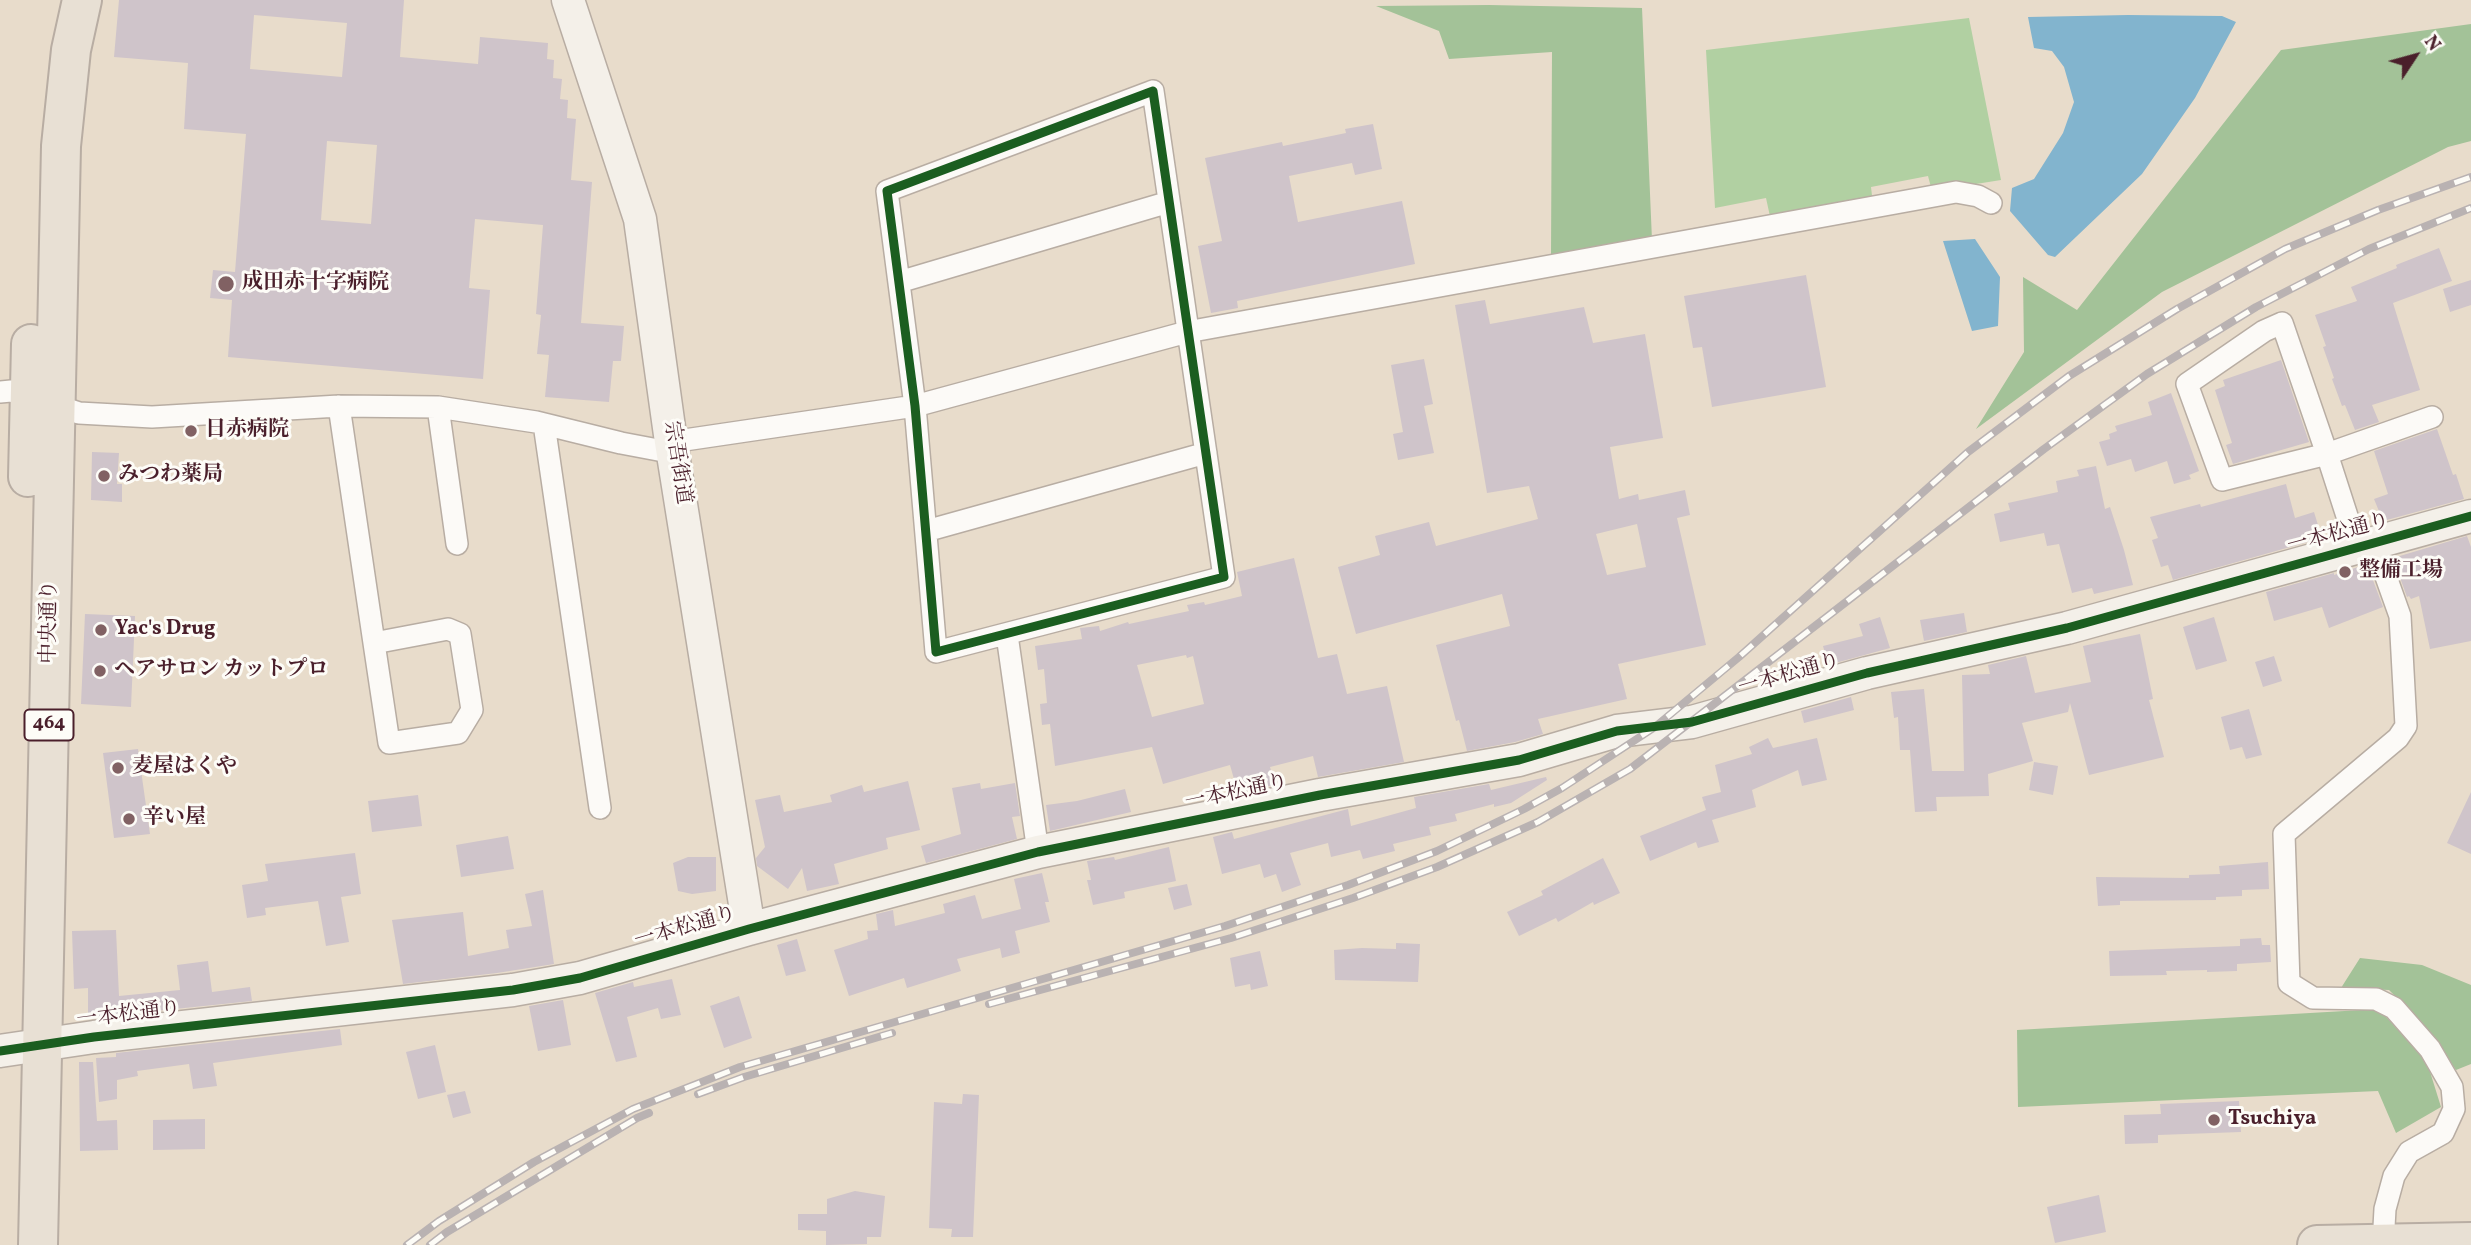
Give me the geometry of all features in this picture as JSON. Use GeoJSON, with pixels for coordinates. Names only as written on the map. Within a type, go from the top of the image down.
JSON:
{"type":"FeatureCollection","features":[{"type":"Feature","properties":{"kind":"highway","name":"中央通り"},"geometry":{"type":"LineString","coordinates":[[14,1245],[20,1048],[34,161],[45,53],[55,0]]}},
{"type":"Feature","properties":{"kind":"highway","name":"中央通り"},"geometry":{"type":"LineString","coordinates":[[29,398],[71,50],[82,0]]}},
{"type":"Feature","properties":{"kind":"highway","name":"中央通り"},"geometry":{"type":"LineString","coordinates":[[20,1048],[38,1245]]}},
{"type":"Feature","properties":{"kind":"highway"},"geometry":{"type":"LineString","coordinates":[[2318,1245],[2471,1242]]}},
{"type":"Feature","properties":{"kind":"street","name":"宗吾街道"},"geometry":{"type":"LineString","coordinates":[[569,2],[640,219],[749,929]]}},
{"type":"Feature","properties":{"kind":"street"},"geometry":{"type":"LineString","coordinates":[[1153,91],[1224,577],[936,652],[915,406],[899,282],[887,191],[1153,91]]}},
{"type":"Feature","properties":{"kind":"street"},"geometry":{"type":"LineString","coordinates":[[29,398],[79,413],[152,417],[339,406],[438,407],[673,447],[915,406],[1187,332],[1956,192],[1978,196],[1991,203]]}},
{"type":"Feature","properties":{"kind":"street"},"geometry":{"type":"LineString","coordinates":[[899,282],[1169,202]]}},
{"type":"Feature","properties":{"kind":"street"},"geometry":{"type":"LineString","coordinates":[[2383,1244],[2385,1209],[2393,1176],[2409,1152],[2443,1133],[2454,1109],[2452,1087],[2430,1049],[2395,1008],[2376,999],[2312,998],[2289,983],[2284,834],[2398,738],[2406,726],[2400,616],[2327,454],[2282,323],[2264,331],[2188,384],[2222,480],[2327,454],[2432,417]]}},
{"type":"Feature","properties":{"kind":"street"},"geometry":{"type":"LineString","coordinates":[[339,406],[374,643],[389,743],[458,733],[472,710],[460,634],[448,629],[374,643]]}},
{"type":"Feature","properties":{"kind":"street"},"geometry":{"type":"LineString","coordinates":[[438,407],[457,544]]}},
{"type":"Feature","properties":{"kind":"street"},"geometry":{"type":"LineString","coordinates":[[544,424],[600,808]]}},
{"type":"Feature","properties":{"kind":"street"},"geometry":{"type":"LineString","coordinates":[[926,531],[1206,453]]}},
{"type":"Feature","properties":{"kind":"street","name":"一本松通り"},"geometry":{"type":"LineString","coordinates":[[20,1048],[513,990],[580,978],[749,929],[1038,852],[1321,795],[1519,760],[1617,731],[1692,722],[1894,666],[2067,628],[2471,516]]}},
{"type":"Feature","properties":{"kind":"street"},"geometry":{"type":"LineString","coordinates":[[1007,635],[1038,852]]}},
{"type":"Feature","properties":{"kind":"green space"},"geometry":{"type":"Polygon","coordinates":[[[1376,6],[1642,8],[1652,240],[1551,255],[1552,52],[1449,59],[1439,31],[1376,6]]]}},
{"type":"Feature","properties":{"kind":"green space"},"geometry":{"type":"Polygon","coordinates":[[[1969,18],[2001,180],[1932,191],[1928,176],[1871,187],[1873,204],[1771,221],[1766,198],[1715,208],[1706,50],[1969,18]]]}},
{"type":"Feature","properties":{"kind":"green space"},"geometry":{"type":"Polygon","coordinates":[[[2471,24],[2471,141],[2448,147],[2162,292],[1976,429],[2024,352],[2023,277],[2077,310],[2281,50],[2471,24]]]}},
{"type":"Feature","properties":{"kind":"green space"},"geometry":{"type":"Polygon","coordinates":[[[2360,958],[2422,965],[2471,985],[2471,1064],[2456,1070],[2417,1018],[2389,990],[2341,988],[2360,958]]]}},
{"type":"Feature","properties":{"kind":"green space"},"geometry":{"type":"Polygon","coordinates":[[[2379,1009],[2427,1062],[2441,1107],[2396,1133],[2378,1091],[2018,1107],[2017,1030],[2379,1009]]]}},
{"type":"Feature","properties":{"kind":"water"},"geometry":{"type":"Polygon","coordinates":[[[2222,16],[2236,22],[2195,98],[2142,174],[2055,257],[2048,255],[2010,211],[2012,188],[2034,179],[2063,133],[2074,102],[2064,67],[2052,51],[2034,48],[2028,17],[2222,16]]]}},
{"type":"Feature","properties":{"kind":"water"},"geometry":{"type":"Polygon","coordinates":[[[1975,239],[2000,277],[1998,326],[1972,331],[1943,241],[1975,239]]]}},
{"type":"Feature","properties":{"kind":"building"},"geometry":{"type":"Polygon","coordinates":[[[119,0],[404,0],[400,57],[478,64],[480,37],[548,43],[547,59],[554,60],[553,78],[562,79],[560,99],[568,100],[567,118],[576,119],[571,180],[592,182],[581,323],[624,326],[621,361],[613,361],[609,402],[545,397],[549,355],[537,354],[541,315],[536,314],[543,225],[475,219],[469,288],[490,290],[483,379],[228,357],[232,300],[210,298],[213,270],[235,272],[246,134],[184,129],[188,63],[114,57],[119,0]],[[254,15],[250,69],[342,77],[347,23],[254,15]],[[327,141],[321,220],[371,224],[377,145],[327,141]]]}},
{"type":"Feature","properties":{"kind":"building"},"geometry":{"type":"Polygon","coordinates":[[[1373,124],[1382,169],[1355,175],[1352,163],[1289,176],[1298,222],[1402,201],[1415,264],[1237,301],[1238,308],[1211,313],[1198,246],[1222,241],[1205,158],[1282,142],[1283,146],[1346,133],[1345,129],[1373,124]]]}},
{"type":"Feature","properties":{"kind":"building"},"geometry":{"type":"Polygon","coordinates":[[[2439,248],[2452,281],[2393,303],[2420,390],[2372,405],[2379,422],[2355,430],[2332,379],[2334,378],[2323,347],[2326,346],[2315,315],[2357,301],[2351,287],[2439,248]]]}},
{"type":"Feature","properties":{"kind":"building"},"geometry":{"type":"Polygon","coordinates":[[[1806,275],[1826,387],[1712,407],[1702,347],[1693,348],[1684,296],[1806,275]]]}},
{"type":"Feature","properties":{"kind":"building"},"geometry":{"type":"Polygon","coordinates":[[[2471,280],[2471,305],[2450,312],[2443,289],[2471,280]]]}},
{"type":"Feature","properties":{"kind":"building"},"geometry":{"type":"Polygon","coordinates":[[[1485,300],[1490,324],[1584,307],[1593,343],[1645,334],[1663,438],[1610,447],[1619,499],[1638,494],[1639,500],[1685,490],[1690,515],[1677,518],[1706,645],[1618,664],[1627,699],[1538,719],[1543,734],[1467,751],[1459,720],[1456,721],[1436,645],[1510,626],[1502,594],[1356,634],[1338,567],[1380,555],[1375,536],[1429,522],[1436,546],[1538,519],[1529,486],[1487,493],[1455,305],[1485,300]],[[1637,524],[1596,534],[1607,575],[1646,567],[1637,524]]]}},
{"type":"Feature","properties":{"kind":"building"},"geometry":{"type":"Polygon","coordinates":[[[1424,359],[1433,404],[1424,406],[1434,453],[1398,460],[1393,434],[1403,432],[1391,365],[1424,359]]]}},
{"type":"Feature","properties":{"kind":"building"},"geometry":{"type":"Polygon","coordinates":[[[2281,360],[2309,442],[2233,464],[2226,445],[2232,443],[2215,390],[2225,386],[2223,380],[2281,360]]]}},
{"type":"Feature","properties":{"kind":"building"},"geometry":{"type":"Polygon","coordinates":[[[2171,393],[2199,471],[2189,475],[2191,479],[2174,484],[2167,461],[2135,472],[2131,459],[2107,466],[2099,442],[2110,439],[2109,434],[2117,431],[2115,426],[2152,415],[2148,402],[2171,393]]]}},
{"type":"Feature","properties":{"kind":"building"},"geometry":{"type":"Polygon","coordinates":[[[2437,429],[2464,499],[2383,521],[2374,499],[2388,494],[2374,451],[2437,429]]]}},
{"type":"Feature","properties":{"kind":"building"},"geometry":{"type":"Polygon","coordinates":[[[92,452],[119,453],[117,484],[122,484],[122,502],[91,500],[92,452]]]}},
{"type":"Feature","properties":{"kind":"building"},"geometry":{"type":"Polygon","coordinates":[[[2096,466],[2105,509],[2110,507],[2133,585],[2094,594],[2092,588],[2072,593],[2059,544],[2047,546],[2044,533],[2000,542],[1994,514],[2010,510],[2008,503],[2058,492],[2056,481],[2079,476],[2077,470],[2096,466]]]}},
{"type":"Feature","properties":{"kind":"building"},"geometry":{"type":"Polygon","coordinates":[[[2286,484],[2295,518],[2314,512],[2322,538],[2173,580],[2168,565],[2161,567],[2152,540],[2158,538],[2150,517],[2200,504],[2201,507],[2286,484]]]}},
{"type":"Feature","properties":{"kind":"building"},"geometry":{"type":"Polygon","coordinates":[[[2467,536],[2471,547],[2471,641],[2430,649],[2419,596],[2411,599],[2407,597],[2393,558],[2467,536]]]}},
{"type":"Feature","properties":{"kind":"building"},"geometry":{"type":"Polygon","coordinates":[[[1294,558],[1318,658],[1337,654],[1347,694],[1387,686],[1404,762],[1318,777],[1313,756],[1270,767],[1275,785],[1238,793],[1230,765],[1163,784],[1152,747],[1055,766],[1050,724],[1042,725],[1040,704],[1047,703],[1044,669],[1038,670],[1035,646],[1082,639],[1080,628],[1099,626],[1100,631],[1128,622],[1129,624],[1189,611],[1187,605],[1204,602],[1205,605],[1242,596],[1237,572],[1294,558]],[[1186,655],[1137,665],[1152,717],[1204,704],[1193,656],[1187,658],[1186,655]]]}},
{"type":"Feature","properties":{"kind":"building"},"geometry":{"type":"Polygon","coordinates":[[[2367,564],[2383,607],[2329,628],[2322,607],[2274,621],[2266,592],[2367,564]]]}},
{"type":"Feature","properties":{"kind":"building"},"geometry":{"type":"Polygon","coordinates":[[[1964,613],[1967,632],[1924,641],[1920,620],[1964,613]]]}},
{"type":"Feature","properties":{"kind":"building"},"geometry":{"type":"Polygon","coordinates":[[[85,614],[135,616],[131,707],[81,704],[85,614]]]}},
{"type":"Feature","properties":{"kind":"building"},"geometry":{"type":"Polygon","coordinates":[[[1880,617],[1890,648],[1828,665],[1823,646],[1863,636],[1859,624],[1880,617]]]}},
{"type":"Feature","properties":{"kind":"building"},"geometry":{"type":"Polygon","coordinates":[[[2214,617],[2227,661],[2196,670],[2183,627],[2214,617]]]}},
{"type":"Feature","properties":{"kind":"building"},"geometry":{"type":"Polygon","coordinates":[[[2140,634],[2153,699],[2149,700],[2164,757],[2089,775],[2070,703],[2068,712],[2022,723],[2033,761],[1988,774],[1989,796],[1936,797],[1937,811],[1915,812],[1910,750],[1900,750],[1898,717],[1894,718],[1891,692],[1924,689],[1932,771],[1964,771],[1962,675],[1990,674],[1988,665],[2026,656],[2035,693],[2091,682],[2083,646],[2140,634]]]}},
{"type":"Feature","properties":{"kind":"building"},"geometry":{"type":"Polygon","coordinates":[[[2274,656],[2282,681],[2263,687],[2255,662],[2274,656]]]}},
{"type":"Feature","properties":{"kind":"building"},"geometry":{"type":"Polygon","coordinates":[[[1851,697],[1854,710],[1804,723],[1801,711],[1851,697]]]}},
{"type":"Feature","properties":{"kind":"building"},"geometry":{"type":"Polygon","coordinates":[[[2249,709],[2262,755],[2246,759],[2242,747],[2230,750],[2221,717],[2249,709]]]}},
{"type":"Feature","properties":{"kind":"building"},"geometry":{"type":"Polygon","coordinates":[[[1768,738],[1773,748],[1817,738],[1827,780],[1802,786],[1798,770],[1752,790],[1756,807],[1712,820],[1719,842],[1698,848],[1696,842],[1650,861],[1640,836],[1706,810],[1702,797],[1721,792],[1715,765],[1752,754],[1749,747],[1768,738]]]}},
{"type":"Feature","properties":{"kind":"building"},"geometry":{"type":"Polygon","coordinates":[[[138,749],[150,834],[114,838],[103,753],[138,749]]]}},
{"type":"Feature","properties":{"kind":"building"},"geometry":{"type":"Polygon","coordinates":[[[2034,762],[2058,766],[2053,795],[2029,790],[2034,762]]]}},
{"type":"Feature","properties":{"kind":"building"},"geometry":{"type":"Polygon","coordinates":[[[1546,777],[1547,780],[1511,803],[1494,807],[1494,804],[1455,814],[1457,821],[1429,827],[1431,835],[1393,844],[1395,851],[1363,859],[1360,850],[1331,857],[1328,843],[1290,853],[1301,885],[1282,892],[1276,874],[1264,878],[1260,864],[1222,874],[1213,837],[1232,832],[1234,839],[1348,809],[1351,826],[1416,808],[1414,797],[1489,784],[1491,790],[1546,777]]]}},
{"type":"Feature","properties":{"kind":"building"},"geometry":{"type":"Polygon","coordinates":[[[908,781],[920,830],[886,838],[888,849],[834,864],[839,884],[807,891],[802,868],[788,889],[757,866],[756,858],[765,847],[755,800],[780,795],[784,812],[832,802],[830,795],[862,785],[864,792],[908,781]]]}},
{"type":"Feature","properties":{"kind":"building"},"geometry":{"type":"Polygon","coordinates":[[[980,783],[981,789],[1015,783],[1020,816],[1012,817],[1017,839],[926,863],[921,846],[961,834],[952,788],[980,783]]]}},
{"type":"Feature","properties":{"kind":"building"},"geometry":{"type":"Polygon","coordinates":[[[1125,789],[1131,812],[1050,831],[1046,805],[1077,801],[1125,789]]]}},
{"type":"Feature","properties":{"kind":"building"},"geometry":{"type":"Polygon","coordinates":[[[2471,792],[2471,854],[2447,843],[2471,792]]]}},
{"type":"Feature","properties":{"kind":"building"},"geometry":{"type":"Polygon","coordinates":[[[418,795],[422,826],[372,832],[368,801],[418,795]]]}},
{"type":"Feature","properties":{"kind":"building"},"geometry":{"type":"Polygon","coordinates":[[[508,836],[514,869],[461,877],[456,845],[508,836]]]}},
{"type":"Feature","properties":{"kind":"building"},"geometry":{"type":"Polygon","coordinates":[[[1169,847],[1176,881],[1124,892],[1125,898],[1093,905],[1087,880],[1091,880],[1087,861],[1114,857],[1115,860],[1169,847]]]}},
{"type":"Feature","properties":{"kind":"building"},"geometry":{"type":"Polygon","coordinates":[[[355,853],[361,894],[341,897],[349,942],[326,946],[318,901],[265,908],[266,915],[247,918],[242,885],[268,881],[265,864],[355,853]]]}},
{"type":"Feature","properties":{"kind":"building"},"geometry":{"type":"Polygon","coordinates":[[[688,857],[716,857],[716,891],[692,894],[678,891],[673,863],[688,857]]]}},
{"type":"Feature","properties":{"kind":"building"},"geometry":{"type":"Polygon","coordinates":[[[1603,858],[1620,893],[1594,905],[1593,902],[1558,922],[1556,918],[1519,936],[1507,912],[1543,895],[1541,891],[1603,858]]]}},
{"type":"Feature","properties":{"kind":"building"},"geometry":{"type":"Polygon","coordinates":[[[2268,862],[2269,889],[2242,890],[2242,896],[2216,897],[2216,900],[2120,901],[2120,905],[2098,906],[2096,877],[2189,878],[2189,875],[2220,874],[2219,866],[2268,862]]]}},
{"type":"Feature","properties":{"kind":"building"},"geometry":{"type":"Polygon","coordinates":[[[1042,873],[1049,902],[1045,902],[1050,922],[1015,931],[1020,953],[1002,958],[1000,948],[957,959],[961,971],[907,988],[904,978],[849,996],[834,950],[868,939],[867,931],[878,930],[876,914],[893,910],[895,926],[945,913],[943,904],[975,895],[982,919],[1021,909],[1014,879],[1042,873]]]}},
{"type":"Feature","properties":{"kind":"building"},"geometry":{"type":"Polygon","coordinates":[[[1187,884],[1192,905],[1174,910],[1168,888],[1187,884]]]}},
{"type":"Feature","properties":{"kind":"building"},"geometry":{"type":"Polygon","coordinates":[[[543,890],[554,964],[403,984],[392,920],[463,912],[468,956],[509,948],[506,930],[532,926],[525,894],[543,890]]]}},
{"type":"Feature","properties":{"kind":"building"},"geometry":{"type":"Polygon","coordinates":[[[116,930],[119,996],[180,990],[177,965],[208,961],[212,992],[250,987],[252,1001],[88,1018],[88,988],[74,989],[72,931],[116,930]]]}},
{"type":"Feature","properties":{"kind":"building"},"geometry":{"type":"Polygon","coordinates":[[[2261,938],[2262,945],[2270,945],[2271,962],[2237,964],[2237,971],[2166,971],[2167,975],[2110,976],[2109,951],[2240,946],[2240,939],[2261,938]]]}},
{"type":"Feature","properties":{"kind":"building"},"geometry":{"type":"Polygon","coordinates":[[[797,939],[806,971],[786,976],[777,945],[797,939]]]}},
{"type":"Feature","properties":{"kind":"building"},"geometry":{"type":"Polygon","coordinates":[[[1396,943],[1420,944],[1418,982],[1335,980],[1334,950],[1396,949],[1396,943]]]}},
{"type":"Feature","properties":{"kind":"building"},"geometry":{"type":"Polygon","coordinates":[[[1260,951],[1268,986],[1251,990],[1250,984],[1235,987],[1230,958],[1260,951]]]}},
{"type":"Feature","properties":{"kind":"building"},"geometry":{"type":"Polygon","coordinates":[[[672,979],[681,1015],[661,1019],[658,1008],[627,1017],[637,1057],[616,1062],[595,993],[633,982],[634,987],[672,979]]]}},
{"type":"Feature","properties":{"kind":"building"},"geometry":{"type":"Polygon","coordinates":[[[739,996],[752,1038],[724,1048],[710,1006],[739,996]]]}},
{"type":"Feature","properties":{"kind":"building"},"geometry":{"type":"Polygon","coordinates":[[[563,1000],[571,1045],[538,1051],[529,1006],[563,1000]]]}},
{"type":"Feature","properties":{"kind":"building"},"geometry":{"type":"Polygon","coordinates":[[[340,1029],[342,1045],[213,1063],[217,1086],[193,1089],[189,1064],[137,1071],[138,1076],[117,1080],[117,1099],[99,1102],[96,1058],[116,1057],[116,1053],[340,1029]]]}},
{"type":"Feature","properties":{"kind":"building"},"geometry":{"type":"Polygon","coordinates":[[[435,1045],[446,1092],[418,1099],[406,1052],[435,1045]]]}},
{"type":"Feature","properties":{"kind":"building"},"geometry":{"type":"Polygon","coordinates":[[[79,1062],[93,1062],[97,1121],[117,1120],[118,1150],[80,1151],[79,1062]]]}},
{"type":"Feature","properties":{"kind":"building"},"geometry":{"type":"Polygon","coordinates":[[[465,1091],[471,1113],[453,1118],[447,1095],[465,1091]]]}},
{"type":"Feature","properties":{"kind":"building"},"geometry":{"type":"Polygon","coordinates":[[[963,1094],[979,1095],[973,1237],[951,1237],[952,1229],[929,1228],[934,1102],[962,1104],[963,1094]]]}},
{"type":"Feature","properties":{"kind":"building"},"geometry":{"type":"Polygon","coordinates":[[[2239,1101],[2241,1132],[2158,1135],[2158,1143],[2125,1144],[2124,1115],[2161,1114],[2160,1104],[2239,1101]]]}},
{"type":"Feature","properties":{"kind":"building"},"geometry":{"type":"Polygon","coordinates":[[[205,1119],[205,1149],[153,1150],[153,1120],[205,1119]]]}},
{"type":"Feature","properties":{"kind":"building"},"geometry":{"type":"Polygon","coordinates":[[[855,1191],[885,1196],[881,1237],[867,1237],[867,1244],[826,1245],[826,1231],[798,1230],[798,1214],[827,1214],[827,1199],[855,1191]]]}},
{"type":"Feature","properties":{"kind":"building"},"geometry":{"type":"Polygon","coordinates":[[[2099,1195],[2106,1232],[2055,1243],[2047,1207],[2099,1195]]]}},
{"type":"Feature","properties":{"kind":"railway"},"geometry":{"type":"LineString","coordinates":[[407,1245],[439,1221],[534,1162],[633,1109],[740,1067],[1225,926],[1348,885],[1437,851],[1524,809],[1562,788],[1655,727],[1739,657],[1968,452],[2069,376],[2177,309],[2285,249],[2378,210],[2471,177]]}},
{"type":"Feature","properties":{"kind":"railway"},"geometry":{"type":"LineString","coordinates":[[989,1004],[1231,938],[1353,898],[1437,867],[1538,822],[1630,769],[2044,449],[2147,374],[2256,307],[2369,249],[2471,208]]}},
{"type":"Feature","properties":{"kind":"railway"},"geometry":{"type":"LineString","coordinates":[[698,1094],[744,1077],[892,1033]]}},
{"type":"Feature","properties":{"kind":"railway"},"geometry":{"type":"LineString","coordinates":[[430,1245],[447,1232],[649,1113]]}},
{"type":"Feature","properties":{"kind":"cycle path"},"geometry":{"type":"LineString","coordinates":[[1153,91],[1224,577],[936,652],[915,406],[887,191],[1153,91]]}},
{"type":"Feature","properties":{"kind":"cycle path"},"geometry":{"type":"LineString","coordinates":[[0,1051],[94,1037],[513,990],[580,978],[749,929],[1038,852],[1320,795],[1519,760],[1617,731],[1692,722],[1867,673],[2067,628],[2471,516]]}},
{"type":"Feature","properties":{"kind":"place","name":"成田赤十字病院"},"geometry":{"type":"Point","coordinates":[226,284]}},
{"type":"Feature","properties":{"kind":"place","name":"日赤病院"},"geometry":{"type":"Point","coordinates":[191,431]}},
{"type":"Feature","properties":{"kind":"place","name":"みつわ薬局"},"geometry":{"type":"Point","coordinates":[104,476]}},
{"type":"Feature","properties":{"kind":"place","name":"整備工場"},"geometry":{"type":"Point","coordinates":[2345,572]}},
{"type":"Feature","properties":{"kind":"place","name":"Yac's Drug"},"geometry":{"type":"Point","coordinates":[101,630]}},
{"type":"Feature","properties":{"kind":"place","name":"ヘアサロン カットプロ"},"geometry":{"type":"Point","coordinates":[100,671]}},
{"type":"Feature","properties":{"kind":"place","name":"麦屋はくや"},"geometry":{"type":"Point","coordinates":[118,768]}},
{"type":"Feature","properties":{"kind":"place","name":"辛い屋"},"geometry":{"type":"Point","coordinates":[129,819]}},
{"type":"Feature","properties":{"kind":"place","name":"Tsuchiya"},"geometry":{"type":"Point","coordinates":[2214,1120]}}]}
